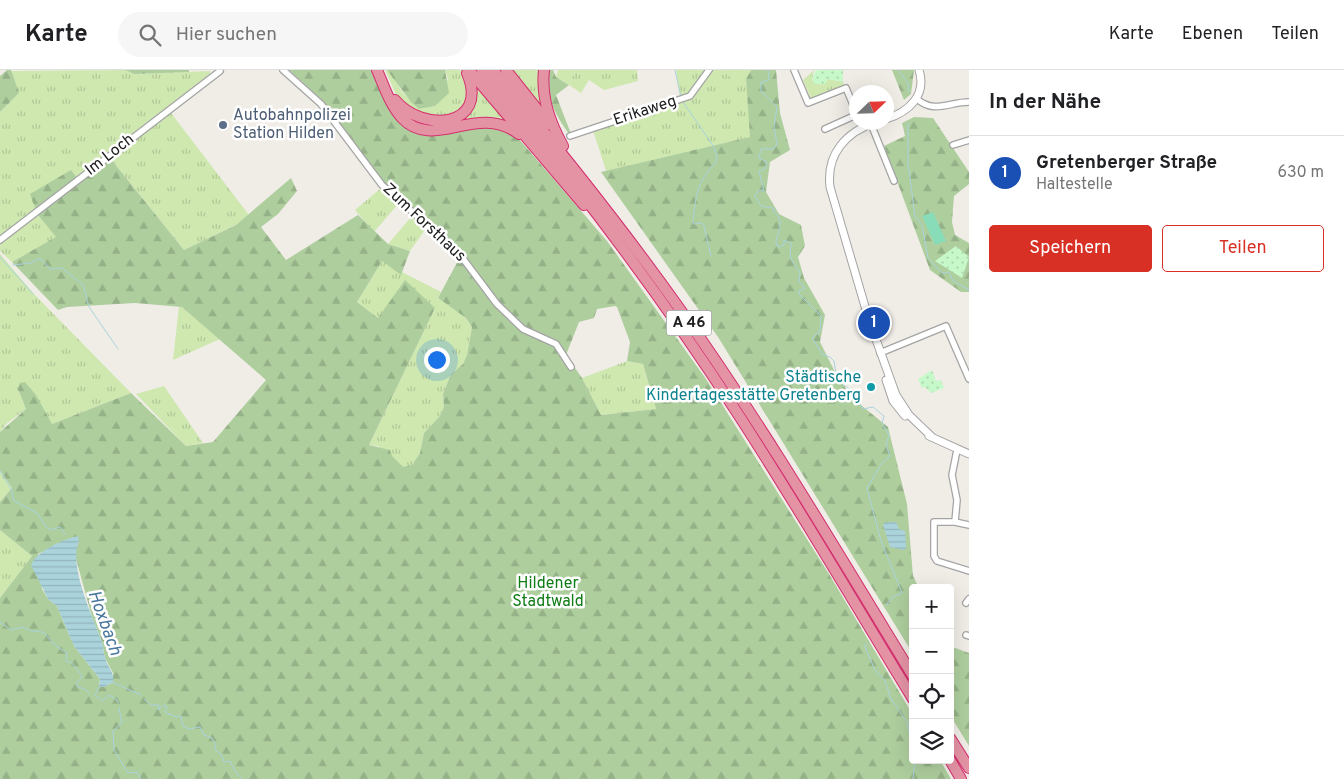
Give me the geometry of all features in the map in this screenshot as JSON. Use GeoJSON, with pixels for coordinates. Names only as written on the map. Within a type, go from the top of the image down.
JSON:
{"type":"FeatureCollection","features":[{"type":"Feature","properties":{"kind":"highway"},"geometry":{"type":"LineString","coordinates":[[377,70],[396,110],[410,125],[427,130],[437,130],[480,121],[498,122],[530,142]]}},
{"type":"Feature","properties":{"kind":"highway"},"geometry":{"type":"LineString","coordinates":[[381,70],[399,105],[418,117],[440,120],[459,116],[469,106],[473,90],[467,70]]}},
{"type":"Feature","properties":{"kind":"highway"},"geometry":{"type":"LineString","coordinates":[[467,70],[580,202],[600,218]]}},
{"type":"Feature","properties":{"kind":"highway","name":"A 46"},"geometry":{"type":"LineString","coordinates":[[482,70],[549,151],[676,323],[736,412],[909,693]]}},
{"type":"Feature","properties":{"kind":"highway","name":"A 46"},"geometry":{"type":"LineString","coordinates":[[493,70],[575,169],[647,264],[720,369],[794,483],[912,674]]}},
{"type":"Feature","properties":{"kind":"highway"},"geometry":{"type":"LineString","coordinates":[[506,70],[555,131]]}},
{"type":"Feature","properties":{"kind":"highway"},"geometry":{"type":"LineString","coordinates":[[544,70],[544,96],[555,131],[575,169]]}},
{"type":"Feature","properties":{"kind":"highway"},"geometry":{"type":"LineString","coordinates":[[954,744],[969,768]]}},
{"type":"Feature","properties":{"kind":"highway"},"geometry":{"type":"LineString","coordinates":[[953,764],[962,779]]}},
{"type":"Feature","properties":{"kind":"street","name":"Im Loch"},"geometry":{"type":"LineString","coordinates":[[0,240],[220,70]]}},
{"type":"Feature","properties":{"kind":"street","name":"Zum Forsthaus"},"geometry":{"type":"LineString","coordinates":[[283,70],[321,104],[382,185],[458,252],[497,304],[524,330],[556,344],[571,367]]}},
{"type":"Feature","properties":{"kind":"street","name":"Erikaweg"},"geometry":{"type":"LineString","coordinates":[[570,136],[690,96],[709,70]]}},
{"type":"Feature","properties":{"kind":"street"},"geometry":{"type":"LineString","coordinates":[[794,70],[808,103],[846,88],[849,96]]}},
{"type":"Feature","properties":{"kind":"street"},"geometry":{"type":"LineString","coordinates":[[894,116],[901,114],[917,99],[921,81],[918,70]]}},
{"type":"Feature","properties":{"kind":"street"},"geometry":{"type":"LineString","coordinates":[[917,99],[927,107],[933,108],[969,102]]}},
{"type":"Feature","properties":{"kind":"street"},"geometry":{"type":"LineString","coordinates":[[825,129],[849,117]]}},
{"type":"Feature","properties":{"kind":"street"},"geometry":{"type":"LineString","coordinates":[[857,130],[836,150],[830,168],[830,182],[839,223],[893,401],[912,424],[932,438],[969,454]]}},
{"type":"Feature","properties":{"kind":"street"},"geometry":{"type":"LineString","coordinates":[[876,130],[894,181]]}},
{"type":"Feature","properties":{"kind":"street"},"geometry":{"type":"LineString","coordinates":[[953,145],[969,140]]}},
{"type":"Feature","properties":{"kind":"street"},"geometry":{"type":"LineString","coordinates":[[880,353],[946,326],[969,379]]}},
{"type":"Feature","properties":{"kind":"street"},"geometry":{"type":"LineString","coordinates":[[955,522],[957,500],[952,475],[957,450]]}},
{"type":"Feature","properties":{"kind":"street"},"geometry":{"type":"LineString","coordinates":[[969,525],[955,522],[934,522],[934,556],[937,561],[969,571]]}},
{"type":"Feature","properties":{"kind":"green space"},"geometry":{"type":"Polygon","coordinates":[[[7,70],[11,70],[19,93],[0,112],[0,76],[7,70]]]}},
{"type":"Feature","properties":{"kind":"green space"},"geometry":{"type":"Polygon","coordinates":[[[125,70],[134,74],[210,71],[210,74],[76,177],[70,170],[38,215],[57,237],[12,262],[0,251],[0,112],[19,93],[10,71],[125,70]]]}},
{"type":"Feature","properties":{"kind":"green space"},"geometry":{"type":"Polygon","coordinates":[[[125,70],[189,70],[189,72],[134,74],[125,70]]]}},
{"type":"Feature","properties":{"kind":"green space","name":"Hildener Stadtwald"},"geometry":{"type":"Polygon","coordinates":[[[289,70],[373,70],[413,131],[496,125],[513,132],[607,241],[706,379],[829,574],[909,708],[909,764],[942,764],[951,779],[0,779],[0,598],[32,556],[0,530],[0,502],[12,488],[0,470],[0,432],[26,409],[18,389],[20,383],[25,382],[36,395],[52,424],[131,393],[186,446],[213,442],[266,380],[182,307],[135,303],[67,307],[58,310],[12,262],[56,237],[38,215],[30,194],[71,170],[79,181],[110,158],[184,250],[236,225],[291,178],[297,191],[278,214],[261,227],[286,260],[358,215],[388,244],[410,251],[401,275],[382,261],[357,302],[378,318],[405,280],[435,308],[369,445],[390,450],[392,456],[403,467],[412,465],[420,453],[424,433],[440,416],[444,407],[443,394],[451,374],[463,364],[467,355],[472,327],[466,318],[438,298],[460,257],[460,249],[384,186],[322,100],[289,70]],[[617,307],[597,309],[594,318],[579,322],[566,355],[582,378],[601,415],[656,409],[643,364],[627,361],[630,342],[617,307]],[[74,537],[38,554],[42,589],[48,599],[57,606],[74,646],[100,679],[99,686],[104,687],[113,682],[113,673],[105,658],[102,642],[92,617],[76,559],[75,551],[79,541],[74,537]]]}},
{"type":"Feature","properties":{"kind":"green space"},"geometry":{"type":"Polygon","coordinates":[[[385,70],[391,72],[402,92],[419,109],[435,106],[448,79],[445,70],[460,70],[466,79],[468,100],[455,114],[440,117],[415,112],[398,99],[385,70]]]}},
{"type":"Feature","properties":{"kind":"green space"},"geometry":{"type":"Polygon","coordinates":[[[387,70],[445,70],[449,93],[435,106],[419,109],[411,102],[387,70]]]}},
{"type":"Feature","properties":{"kind":"green space"},"geometry":{"type":"Polygon","coordinates":[[[512,70],[540,70],[546,114],[512,70]]]}},
{"type":"Feature","properties":{"kind":"green space"},"geometry":{"type":"Polygon","coordinates":[[[548,70],[553,70],[556,77],[569,85],[556,95],[573,139],[553,107],[549,91],[548,70]]]}},
{"type":"Feature","properties":{"kind":"green space"},"geometry":{"type":"Polygon","coordinates":[[[558,70],[575,70],[569,85],[556,77],[558,70]]]}},
{"type":"Feature","properties":{"kind":"green space"},"geometry":{"type":"Polygon","coordinates":[[[575,70],[637,70],[638,81],[604,90],[589,80],[581,93],[569,85],[575,70]]]}},
{"type":"Feature","properties":{"kind":"green space"},"geometry":{"type":"Polygon","coordinates":[[[676,70],[708,70],[694,91],[680,98],[676,70]]]}},
{"type":"Feature","properties":{"kind":"green space"},"geometry":{"type":"Polygon","coordinates":[[[712,70],[721,70],[742,84],[746,78],[751,137],[606,171],[593,130],[689,99],[696,94],[712,70]]]}},
{"type":"Feature","properties":{"kind":"green space"},"geometry":{"type":"Polygon","coordinates":[[[721,70],[751,70],[743,85],[721,70]]]}},
{"type":"Feature","properties":{"kind":"green space"},"geometry":{"type":"Polygon","coordinates":[[[751,70],[776,70],[780,113],[790,150],[770,162],[766,192],[779,214],[801,225],[805,246],[798,257],[804,278],[825,315],[820,342],[834,370],[851,397],[888,427],[907,504],[913,576],[917,584],[909,584],[909,647],[718,337],[601,172],[750,137],[746,78],[751,70]]]}},
{"type":"Feature","properties":{"kind":"green space"},"geometry":{"type":"Polygon","coordinates":[[[814,70],[812,80],[821,85],[828,79],[843,82],[844,85],[811,99],[803,80],[814,70]]]}},
{"type":"Feature","properties":{"kind":"green space"},"geometry":{"type":"Polygon","coordinates":[[[816,70],[843,70],[843,82],[828,79],[825,84],[815,84],[812,80],[816,70]]]}},
{"type":"Feature","properties":{"kind":"green space"},"geometry":{"type":"Polygon","coordinates":[[[892,70],[914,70],[911,94],[904,100],[892,70]]]}},
{"type":"Feature","properties":{"kind":"green space"},"geometry":{"type":"Polygon","coordinates":[[[475,84],[518,130],[421,127],[401,111],[457,119],[475,84]]]}},
{"type":"Feature","properties":{"kind":"green space"},"geometry":{"type":"Polygon","coordinates":[[[171,113],[249,215],[236,225],[184,250],[110,158],[171,113]]]}},
{"type":"Feature","properties":{"kind":"green space"},"geometry":{"type":"Polygon","coordinates":[[[914,117],[933,118],[969,172],[969,184],[954,196],[952,222],[955,235],[969,243],[969,292],[961,292],[930,270],[884,146],[905,136],[902,123],[914,117]]]}},
{"type":"Feature","properties":{"kind":"green space"},"geometry":{"type":"Polygon","coordinates":[[[381,188],[399,203],[374,232],[355,210],[381,188]]]}},
{"type":"Feature","properties":{"kind":"green space"},"geometry":{"type":"Polygon","coordinates":[[[933,212],[946,241],[935,245],[922,216],[933,212]]]}},
{"type":"Feature","properties":{"kind":"green space"},"geometry":{"type":"Polygon","coordinates":[[[413,215],[427,227],[410,251],[388,244],[413,215]]]}},
{"type":"Feature","properties":{"kind":"green space"},"geometry":{"type":"Polygon","coordinates":[[[956,246],[969,257],[962,278],[935,261],[956,246]]]}},
{"type":"Feature","properties":{"kind":"green space"},"geometry":{"type":"Polygon","coordinates":[[[0,254],[34,294],[131,393],[52,424],[18,389],[26,409],[6,424],[0,432],[0,254]]]}},
{"type":"Feature","properties":{"kind":"green space"},"geometry":{"type":"Polygon","coordinates":[[[382,261],[401,274],[402,272],[441,292],[438,298],[466,318],[472,327],[467,355],[463,364],[451,374],[443,394],[444,407],[440,416],[424,433],[420,453],[412,465],[404,468],[378,446],[369,445],[435,308],[378,318],[357,302],[382,261]]]}},
{"type":"Feature","properties":{"kind":"green space"},"geometry":{"type":"Polygon","coordinates":[[[179,306],[220,339],[173,360],[179,306]]]}},
{"type":"Feature","properties":{"kind":"green space"},"geometry":{"type":"Polygon","coordinates":[[[627,361],[643,364],[656,409],[601,415],[582,378],[627,361]]]}},
{"type":"Feature","properties":{"kind":"green space"},"geometry":{"type":"Polygon","coordinates":[[[932,370],[936,381],[941,380],[944,388],[931,393],[925,387],[922,388],[918,379],[932,370]]]}},
{"type":"Feature","properties":{"kind":"green space"},"geometry":{"type":"Polygon","coordinates":[[[164,386],[203,443],[186,446],[136,394],[164,386]]]}},
{"type":"Feature","properties":{"kind":"green space"},"geometry":{"type":"Polygon","coordinates":[[[0,470],[12,488],[0,502],[0,470]]]}},
{"type":"Feature","properties":{"kind":"green space"},"geometry":{"type":"Polygon","coordinates":[[[0,530],[32,556],[0,598],[0,530]]]}},
{"type":"Feature","properties":{"kind":"green space"},"geometry":{"type":"Polygon","coordinates":[[[954,647],[969,653],[969,746],[954,722],[954,647]]]}},
{"type":"Feature","properties":{"kind":"water"},"geometry":{"type":"Polygon","coordinates":[[[896,522],[899,529],[905,531],[906,548],[904,550],[890,547],[883,525],[884,523],[896,522]]]}},
{"type":"Feature","properties":{"kind":"water"},"geometry":{"type":"Polygon","coordinates":[[[78,536],[79,541],[76,551],[79,577],[103,644],[106,661],[113,675],[113,682],[104,687],[99,687],[100,679],[74,646],[57,606],[48,599],[31,565],[45,550],[78,536]]]}},
{"type":"Feature","properties":{"kind":"waterway"},"geometry":{"type":"LineString","coordinates":[[675,70],[681,97]]}},
{"type":"Feature","properties":{"kind":"waterway"},"geometry":{"type":"LineString","coordinates":[[768,70],[769,80],[761,82],[761,91],[777,107],[774,127],[777,144],[773,149],[761,149],[759,158],[767,162],[765,169],[759,171],[764,191],[759,190],[755,196],[761,206],[773,208],[780,219],[776,243],[778,247],[784,245],[784,240],[791,243],[790,257],[800,273],[799,282],[804,286],[804,289],[799,291],[799,294],[821,316],[820,331],[812,338],[822,354],[834,361],[837,380],[852,391],[863,409],[873,407],[884,416],[882,423],[889,435],[886,445],[890,456],[882,463],[867,488],[881,541],[902,593],[893,597],[886,605]]}},
{"type":"Feature","properties":{"kind":"waterway"},"geometry":{"type":"LineString","coordinates":[[898,70],[908,83],[909,92]]}},
{"type":"Feature","properties":{"kind":"waterway"},"geometry":{"type":"LineString","coordinates":[[683,102],[714,147],[717,156],[716,162],[704,177],[698,190],[693,222],[694,224],[702,223],[704,226],[711,256]]}},
{"type":"Feature","properties":{"kind":"waterway"},"geometry":{"type":"LineString","coordinates":[[908,123],[908,163],[915,216],[922,225],[928,258],[942,273],[949,272],[953,281],[969,290]]}},
{"type":"Feature","properties":{"kind":"waterway"},"geometry":{"type":"LineString","coordinates":[[0,257],[33,294]]}},
{"type":"Feature","properties":{"kind":"waterway"},"geometry":{"type":"LineString","coordinates":[[13,265],[31,263],[38,259],[42,260],[50,269],[62,268],[83,285],[89,307],[118,349]]}},
{"type":"Feature","properties":{"kind":"waterway","name":"Hoxbach"},"geometry":{"type":"LineString","coordinates":[[0,471],[11,489],[14,501],[37,513],[46,527],[51,530],[60,527],[65,534]]}},
{"type":"Feature","properties":{"kind":"waterway"},"geometry":{"type":"LineString","coordinates":[[0,622],[11,630],[22,627],[32,631],[43,632],[56,646],[67,653],[66,661],[72,663],[82,677],[76,684],[90,694]]}},
{"type":"Feature","properties":{"kind":"waterway"},"geometry":{"type":"LineString","coordinates":[[866,643],[865,647],[875,670],[885,681],[891,699],[907,722],[909,731]]}},
{"type":"Feature","properties":{"kind":"waterway","name":"Hoxbach"},"geometry":{"type":"LineString","coordinates":[[112,682],[141,695]]}},
{"type":"Feature","properties":{"kind":"waterway"},"geometry":{"type":"LineString","coordinates":[[99,687],[95,695],[102,701],[109,695],[117,700],[118,703]]}},
{"type":"Feature","properties":{"kind":"waterway","name":"Hoxbach"},"geometry":{"type":"LineString","coordinates":[[144,699],[151,705],[159,705],[158,710],[164,705],[167,707],[165,712],[176,717],[181,716],[183,726],[189,729],[200,727],[204,735],[212,738],[216,746],[214,749],[221,754],[224,762],[230,761],[242,779]]}},
{"type":"Feature","properties":{"kind":"waterway"},"geometry":{"type":"LineString","coordinates":[[119,708],[122,723],[113,731],[114,750],[128,773],[137,772],[141,779]]}},
{"type":"Feature","properties":{"kind":"waterway"},"geometry":{"type":"LineString","coordinates":[[913,779],[915,764]]}},
{"type":"Feature","properties":{"kind":"place","name":"Autobahnpolizei Station Hilden"},"geometry":{"type":"Point","coordinates":[223,125]}},
{"type":"Feature","properties":{"kind":"place","name":"Gretenberger Straße"},"geometry":{"type":"Point","coordinates":[874,323]}},
{"type":"Feature","properties":{"kind":"place","name":"Städtische Kindertagesstätte Gretenberg"},"geometry":{"type":"Point","coordinates":[871,387]}}]}
